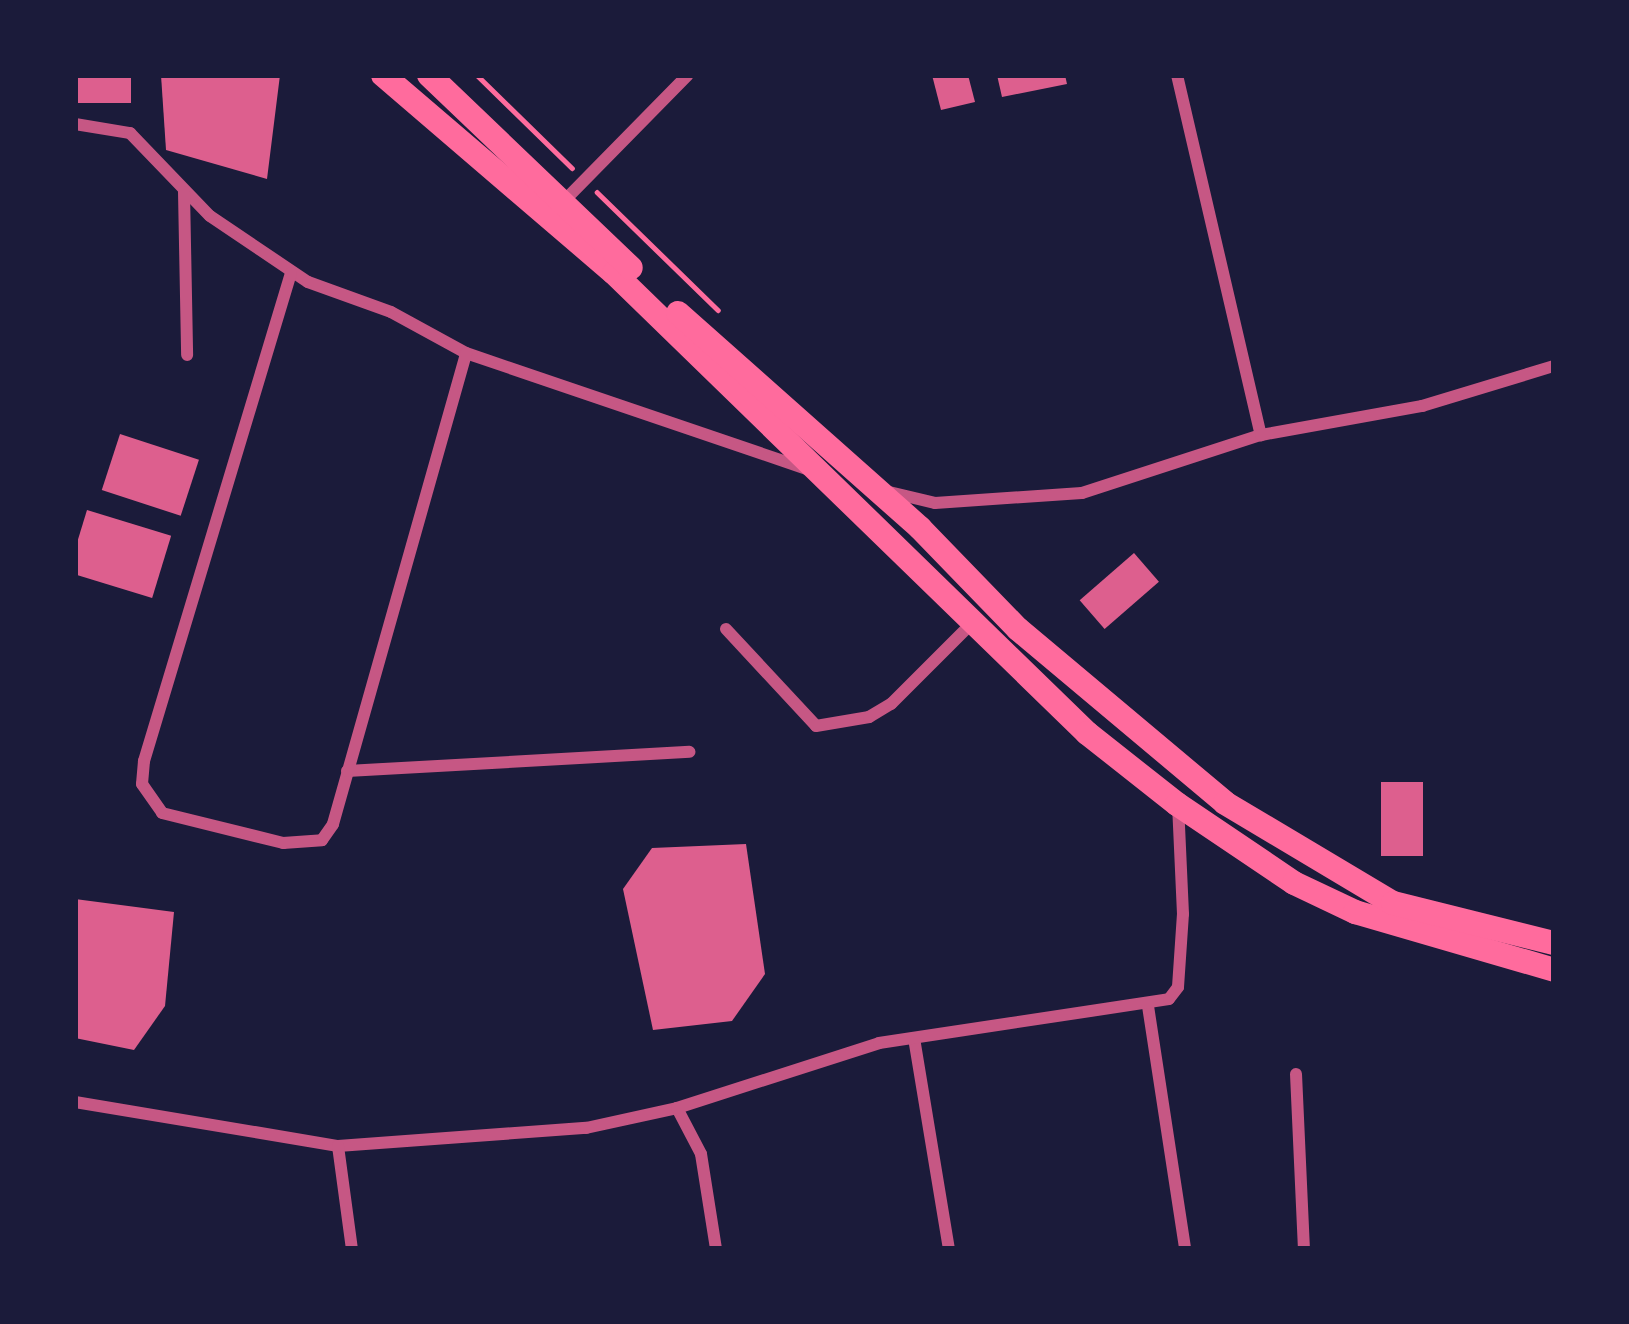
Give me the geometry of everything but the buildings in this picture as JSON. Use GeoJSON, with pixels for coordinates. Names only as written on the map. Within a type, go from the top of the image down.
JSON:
{"type":"FeatureCollection","features":[{"type":"Feature","properties":{"kind":"main road"},"geometry":{"type":"LineString","coordinates":[[383,75],[614,273],[1088,734],[1178,804],[1294,883],[1354,912],[1554,970]]}},
{"type":"Feature","properties":{"kind":"main road"},"geometry":{"type":"LineString","coordinates":[[429,75],[562,203],[877,489],[1018,629],[1225,803],[1394,903],[1554,943]]}},
{"type":"Feature","properties":{"kind":"street"},"geometry":{"type":"LineString","coordinates":[[562,203],[688,75]]}},
{"type":"Feature","properties":{"kind":"street"},"geometry":{"type":"LineString","coordinates":[[1178,75],[1261,435]]}},
{"type":"Feature","properties":{"kind":"street"},"geometry":{"type":"LineString","coordinates":[[75,124],[130,133],[184,192],[292,274],[466,352],[823,474],[934,503],[1082,493],[1261,435],[1422,406],[1554,366]]}},
{"type":"Feature","properties":{"kind":"street"},"geometry":{"type":"LineString","coordinates":[[184,192],[187,355]]}},
{"type":"Feature","properties":{"kind":"street"},"geometry":{"type":"LineString","coordinates":[[292,274],[142,784],[162,813],[304,844],[322,839],[334,824],[466,352]]}},
{"type":"Feature","properties":{"kind":"street"},"geometry":{"type":"LineString","coordinates":[[726,629],[816,726],[869,717],[891,704],[974,622]]}},
{"type":"Feature","properties":{"kind":"street"},"geometry":{"type":"LineString","coordinates":[[346,771],[689,752]]}},
{"type":"Feature","properties":{"kind":"street"},"geometry":{"type":"LineString","coordinates":[[75,1102],[338,1146],[586,1127],[677,1108],[914,1038],[1148,1006],[1169,999],[1180,967],[1178,804]]}},
{"type":"Feature","properties":{"kind":"street"},"geometry":{"type":"LineString","coordinates":[[1148,1006],[1185,1249]]}},
{"type":"Feature","properties":{"kind":"street"},"geometry":{"type":"LineString","coordinates":[[914,1038],[949,1249]]}},
{"type":"Feature","properties":{"kind":"street"},"geometry":{"type":"LineString","coordinates":[[1296,1074],[1304,1249]]}},
{"type":"Feature","properties":{"kind":"street"},"geometry":{"type":"LineString","coordinates":[[677,1108],[701,1154],[716,1249]]}},
{"type":"Feature","properties":{"kind":"street"},"geometry":{"type":"LineString","coordinates":[[338,1146],[352,1249]]}},
{"type":"Feature","properties":{"kind":"path"},"geometry":{"type":"LineString","coordinates":[[478,75],[731,322]]}}]}
